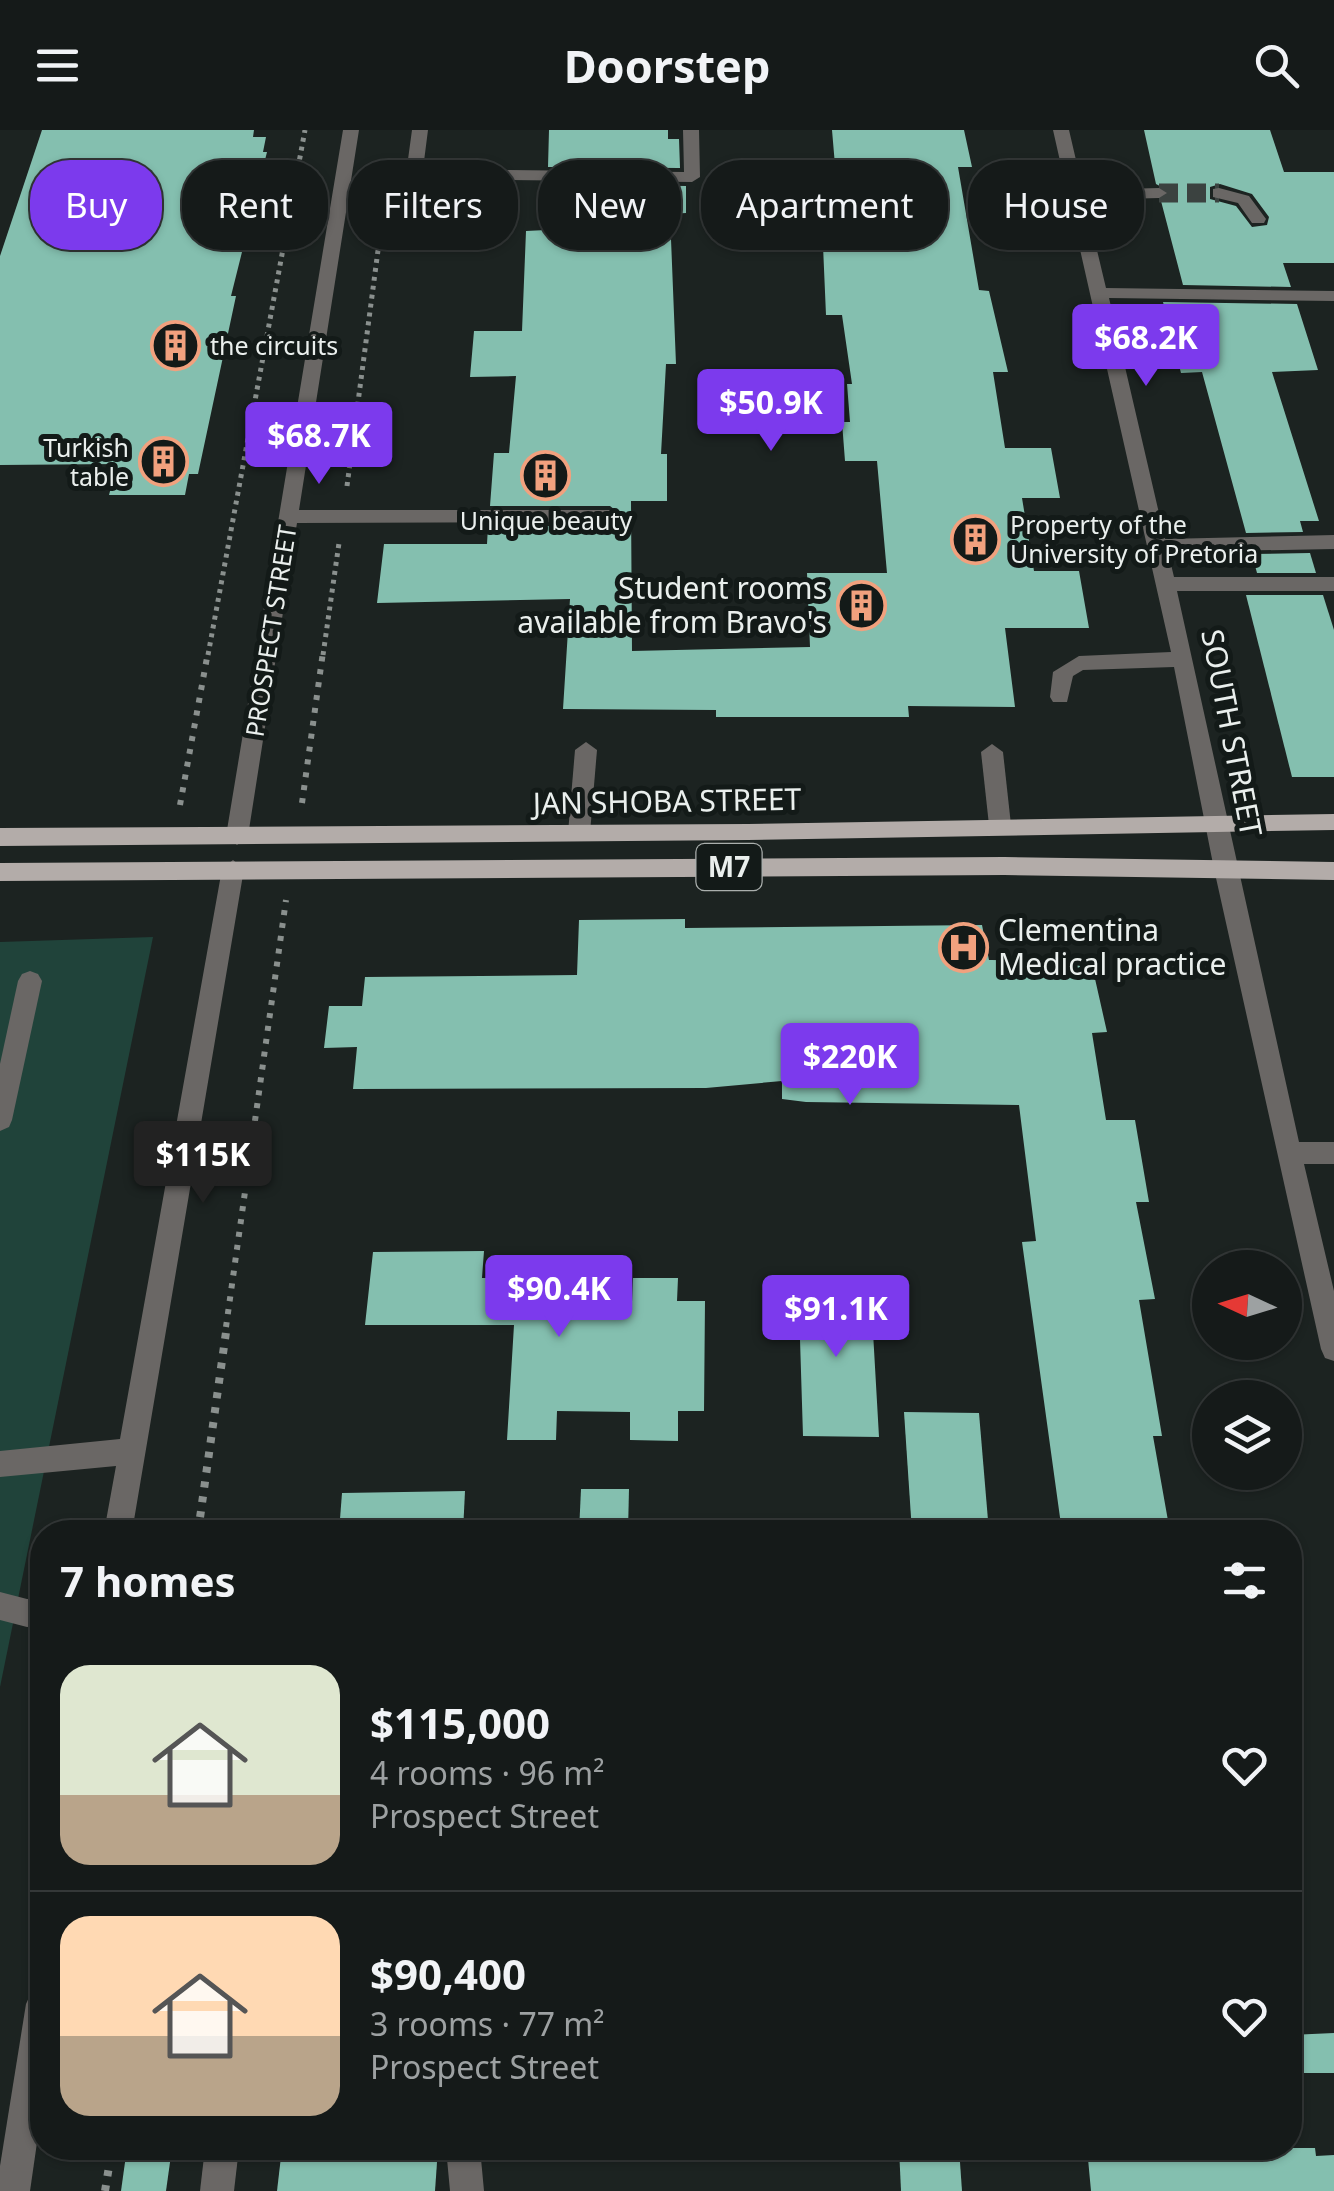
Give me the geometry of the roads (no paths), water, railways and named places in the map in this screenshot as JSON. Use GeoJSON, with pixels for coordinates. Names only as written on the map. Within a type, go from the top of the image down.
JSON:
{"type":"FeatureCollection","features":[{"type":"Feature","properties":{"kind":"main road","name":"JAN SHOBA STREET"},"geometry":{"type":"LineString","coordinates":[[0,838],[1334,822]]}},
{"type":"Feature","properties":{"kind":"main road","name":"JAN SHOBA STREET"},"geometry":{"type":"LineString","coordinates":[[0,872],[291,868],[1334,871]]}},
{"type":"Feature","properties":{"kind":"street","name":"PROSPECT STREET"},"geometry":{"type":"LineString","coordinates":[[237,836],[351,130]]}},
{"type":"Feature","properties":{"kind":"street"},"geometry":{"type":"LineString","coordinates":[[420,130],[414,174],[692,177],[691,130]]}},
{"type":"Feature","properties":{"kind":"street","name":"SOUTH STREET"},"geometry":{"type":"LineString","coordinates":[[1061,130],[1068,160]]}},
{"type":"Feature","properties":{"kind":"street"},"geometry":{"type":"LineString","coordinates":[[1144,193],[1159,193]]}},
{"type":"Feature","properties":{"kind":"street"},"geometry":{"type":"LineString","coordinates":[[1220,193],[1245,198],[1258,219]]}},
{"type":"Feature","properties":{"kind":"street","name":"SOUTH STREET"},"geometry":{"type":"LineString","coordinates":[[1089,250],[1334,1348]]}},
{"type":"Feature","properties":{"kind":"street"},"geometry":{"type":"LineString","coordinates":[[1099,293],[1334,296]]}},
{"type":"Feature","properties":{"kind":"street"},"geometry":{"type":"LineString","coordinates":[[290,517],[610,516]]}},
{"type":"Feature","properties":{"kind":"street"},"geometry":{"type":"LineString","coordinates":[[1157,546],[1334,542]]}},
{"type":"Feature","properties":{"kind":"street"},"geometry":{"type":"LineString","coordinates":[[1166,584],[1334,584]]}},
{"type":"Feature","properties":{"kind":"street"},"geometry":{"type":"LineString","coordinates":[[1060,697],[1063,672],[1079,663],[1183,659]]}},
{"type":"Feature","properties":{"kind":"street"},"geometry":{"type":"LineString","coordinates":[[580,833],[586,750]]}},
{"type":"Feature","properties":{"kind":"street"},"geometry":{"type":"LineString","coordinates":[[992,752],[1000,825]]}},
{"type":"Feature","properties":{"kind":"street"},"geometry":{"type":"LineString","coordinates":[[120,1520],[234,869]]}},
{"type":"Feature","properties":{"kind":"street"},"geometry":{"type":"LineString","coordinates":[[0,1120],[30,981]]}},
{"type":"Feature","properties":{"kind":"street"},"geometry":{"type":"LineString","coordinates":[[1289,1153],[1334,1153]]}},
{"type":"Feature","properties":{"kind":"street"},"geometry":{"type":"LineString","coordinates":[[0,1464],[132,1451]]}},
{"type":"Feature","properties":{"kind":"street"},"geometry":{"type":"LineString","coordinates":[[0,1606],[30,1613]]}},
{"type":"Feature","properties":{"kind":"street"},"geometry":{"type":"LineString","coordinates":[[13,2191],[30,2081]]}},
{"type":"Feature","properties":{"kind":"street"},"geometry":{"type":"LineString","coordinates":[[217,2191],[221,2160]]}},
{"type":"Feature","properties":{"kind":"street"},"geometry":{"type":"LineString","coordinates":[[464,2160],[467,2191]]}},
{"type":"Feature","properties":{"kind":"tunnel"},"geometry":{"type":"LineString","coordinates":[[1159,193],[1219,193]]}},
{"type":"Feature","properties":{"kind":"place","name":"the circuits"},"geometry":{"type":"Point","coordinates":[175,346]}},
{"type":"Feature","properties":{"kind":"place","name":"Turkish table"},"geometry":{"type":"Point","coordinates":[164,462]}},
{"type":"Feature","properties":{"kind":"place","name":"Unique beauty"},"geometry":{"type":"Point","coordinates":[546,475]}},
{"type":"Feature","properties":{"kind":"place","name":"Property of the University of Pretoria"},"geometry":{"type":"Point","coordinates":[975,539]}},
{"type":"Feature","properties":{"kind":"place","name":"Student rooms available from Bravo's"},"geometry":{"type":"Point","coordinates":[862,606]}},
{"type":"Feature","properties":{"kind":"place","name":"Clementina Medical practice"},"geometry":{"type":"Point","coordinates":[963,948]}}]}
